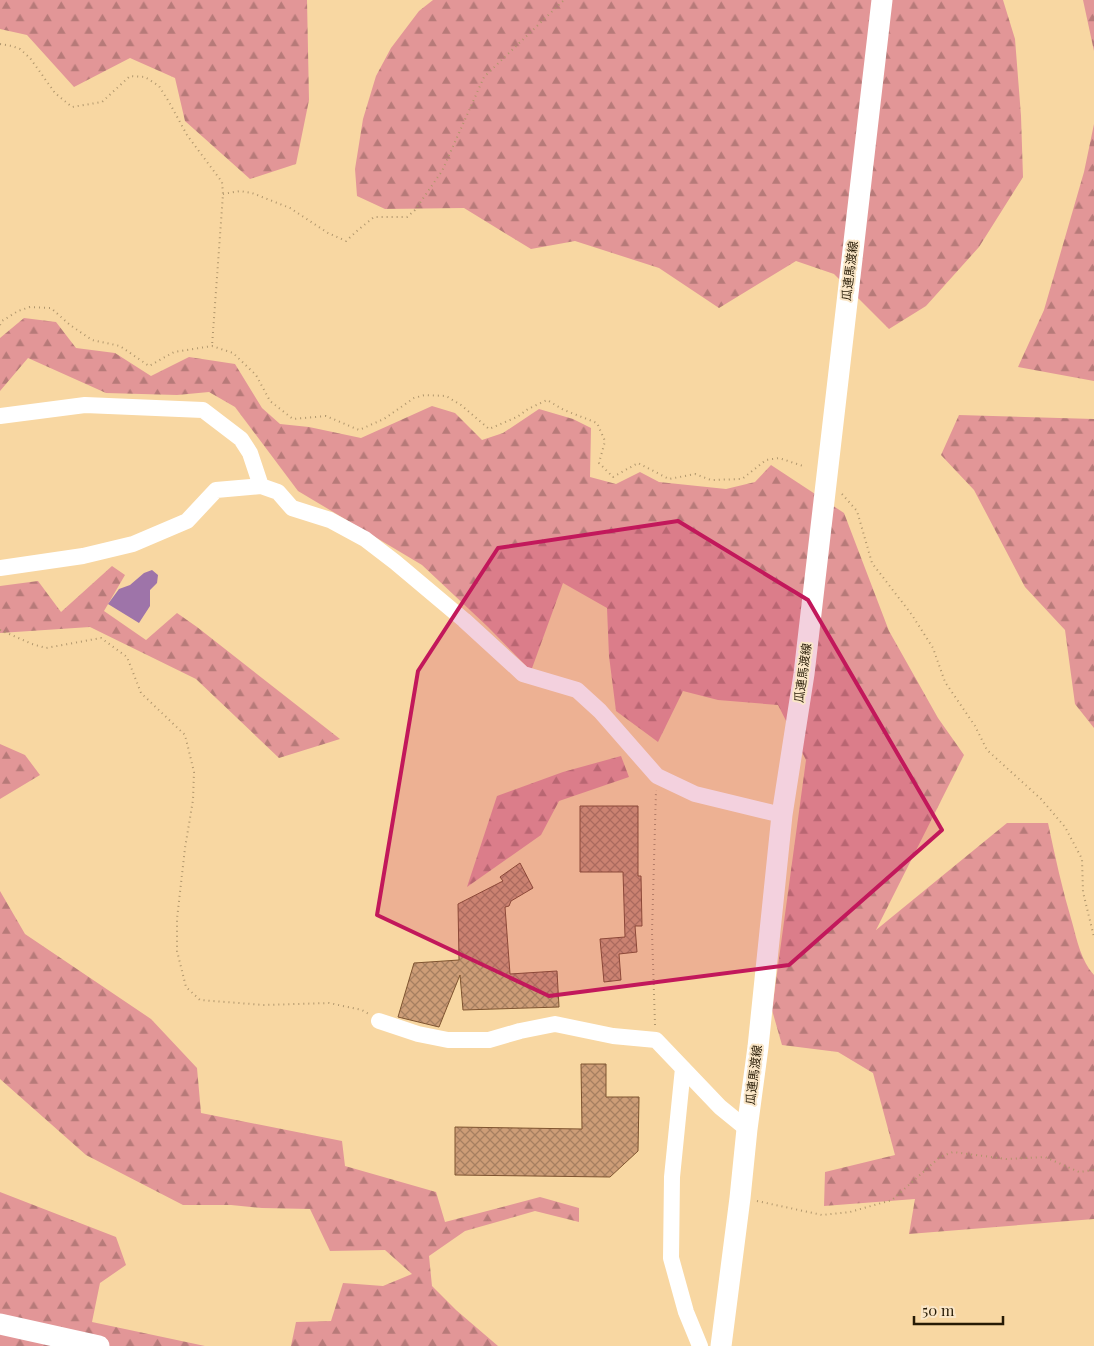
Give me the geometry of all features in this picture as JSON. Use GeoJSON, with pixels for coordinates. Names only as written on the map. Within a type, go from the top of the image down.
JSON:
{"type":"FeatureCollection","features":[{"type":"Feature","properties":{"kind":"main road","name":"瓜連馬渡線"},"geometry":{"type":"LineString","coordinates":[[721,1346],[758,1046],[782,815],[804,674],[882,0]]}},
{"type":"Feature","properties":{"kind":"main road"},"geometry":{"type":"LineString","coordinates":[[0,1324],[98,1346]]}},
{"type":"Feature","properties":{"kind":"street"},"geometry":{"type":"LineString","coordinates":[[0,416],[85,405],[203,410],[241,439],[250,453],[261,486]]}},
{"type":"Feature","properties":{"kind":"street"},"geometry":{"type":"LineString","coordinates":[[0,568],[83,556],[133,544],[187,521],[216,490],[261,486],[278,492],[292,508],[330,520],[365,539],[457,614],[523,674],[576,690],[600,710],[657,776],[695,794],[782,815]]}},
{"type":"Feature","properties":{"kind":"street"},"geometry":{"type":"LineString","coordinates":[[380,1021],[418,1034],[448,1040],[489,1040],[555,1024],[613,1036],[656,1040],[720,1107],[747,1129]]}},
{"type":"Feature","properties":{"kind":"street"},"geometry":{"type":"LineString","coordinates":[[683,1068],[672,1177],[671,1258],[686,1312],[700,1346]]}},
{"type":"Feature","properties":{"kind":"path"},"geometry":{"type":"LineString","coordinates":[[223,194],[240,191],[268,199],[290,208],[328,234],[346,241],[374,217],[407,217],[415,210],[442,171],[484,77],[564,0]]}},
{"type":"Feature","properties":{"kind":"path"},"geometry":{"type":"LineString","coordinates":[[0,44],[20,49],[30,58],[55,93],[72,107],[102,102],[130,76],[145,77],[159,86],[170,102],[187,135],[222,182],[223,194],[212,346]]}},
{"type":"Feature","properties":{"kind":"path"},"geometry":{"type":"LineString","coordinates":[[0,325],[2,321],[24,309],[30,307],[50,308],[92,340],[120,346],[149,366],[174,352],[212,346],[233,353],[256,375],[270,401],[293,419],[326,416],[359,430],[384,419],[414,398],[425,396],[446,396],[461,405],[489,429],[517,417],[528,409],[547,400],[564,410],[597,423],[605,441],[599,463],[613,477],[638,463],[669,478],[695,474],[711,480],[742,479],[766,460],[779,458],[803,466]]}},
{"type":"Feature","properties":{"kind":"path"},"geometry":{"type":"LineString","coordinates":[[839,491],[857,511],[872,563],[912,615],[932,648],[945,682],[975,726],[987,750],[1041,799],[1069,835],[1082,859],[1082,892],[1094,937]]}},
{"type":"Feature","properties":{"kind":"path"},"geometry":{"type":"LineString","coordinates":[[0,630],[46,648],[101,638],[127,658],[141,693],[185,735],[194,772],[193,800],[185,848],[177,919],[177,951],[186,987],[200,1000],[264,1005],[329,1003],[362,1010],[380,1021]]}},
{"type":"Feature","properties":{"kind":"path"},"geometry":{"type":"LineString","coordinates":[[656,1040],[652,932],[657,776]]}},
{"type":"Feature","properties":{"kind":"path"},"geometry":{"type":"LineString","coordinates":[[740,1198],[822,1215],[850,1212],[892,1200],[940,1157],[953,1152],[1006,1159],[1044,1158],[1079,1172],[1094,1170]]}},
{"type":"Feature","properties":{"kind":"highlighted area"},"geometry":{"type":"Polygon","coordinates":[[[678,521],[808,600],[942,830],[789,965],[549,996],[377,915],[418,671],[498,548],[678,521]]]}},
{"type":"Feature","properties":{"kind":"green space"},"geometry":{"type":"Polygon","coordinates":[[[0,0],[307,0],[309,100],[296,164],[250,179],[185,121],[175,78],[130,58],[74,87],[27,35],[0,29],[0,0]]]}},
{"type":"Feature","properties":{"kind":"green space"},"geometry":{"type":"Polygon","coordinates":[[[433,0],[1003,0],[1015,39],[1021,116],[1023,177],[979,247],[926,306],[889,329],[834,274],[796,261],[719,308],[659,268],[575,241],[531,249],[464,208],[385,209],[357,196],[355,169],[363,119],[376,76],[391,48],[419,11],[433,0]]]}},
{"type":"Feature","properties":{"kind":"green space"},"geometry":{"type":"Polygon","coordinates":[[[1083,0],[1094,0],[1094,51],[1083,0]]]}},
{"type":"Feature","properties":{"kind":"green space"},"geometry":{"type":"Polygon","coordinates":[[[1094,124],[1094,381],[1018,367],[1044,310],[1084,172],[1094,124]]]}},
{"type":"Feature","properties":{"kind":"green space"},"geometry":{"type":"Polygon","coordinates":[[[24,318],[56,322],[76,348],[115,353],[151,376],[189,357],[235,364],[262,408],[280,424],[309,427],[361,438],[432,406],[455,413],[482,440],[503,433],[539,409],[573,419],[591,428],[590,477],[616,484],[640,472],[659,482],[726,489],[755,482],[771,465],[844,513],[889,631],[938,718],[964,755],[876,930],[1007,823],[1048,823],[1078,943],[1086,963],[1094,975],[1094,1219],[909,1234],[915,1199],[824,1206],[825,1172],[895,1155],[873,1073],[838,1052],[782,1045],[772,1010],[806,760],[778,705],[718,700],[683,691],[658,742],[616,711],[609,656],[607,608],[563,583],[531,671],[488,627],[422,565],[298,491],[235,407],[209,392],[177,395],[106,393],[28,358],[0,391],[0,338],[24,318]]]}},
{"type":"Feature","properties":{"kind":"green space"},"geometry":{"type":"Polygon","coordinates":[[[959,415],[1094,419],[1094,728],[1075,704],[1065,630],[1025,587],[974,490],[941,455],[959,415]]]}},
{"type":"Feature","properties":{"kind":"green space"},"geometry":{"type":"Polygon","coordinates":[[[112,566],[125,575],[104,611],[146,640],[177,613],[340,739],[279,758],[196,679],[90,627],[0,633],[0,586],[38,581],[61,612],[112,566]]]}},
{"type":"Feature","properties":{"kind":"green space"},"geometry":{"type":"Polygon","coordinates":[[[0,744],[25,755],[40,775],[0,799],[0,744]]]}},
{"type":"Feature","properties":{"kind":"green space"},"geometry":{"type":"Polygon","coordinates":[[[621,756],[629,777],[559,801],[541,835],[467,887],[497,796],[563,772],[621,756]]]}},
{"type":"Feature","properties":{"kind":"green space"},"geometry":{"type":"Polygon","coordinates":[[[0,891],[25,934],[151,1019],[197,1068],[201,1113],[342,1141],[345,1166],[436,1192],[445,1222],[540,1197],[579,1208],[579,1222],[535,1211],[465,1231],[429,1256],[432,1286],[456,1310],[498,1346],[291,1346],[296,1322],[331,1321],[343,1283],[383,1286],[412,1274],[385,1250],[330,1251],[310,1209],[231,1205],[183,1205],[86,1155],[0,1079],[0,891]]]}},
{"type":"Feature","properties":{"kind":"green space"},"geometry":{"type":"Polygon","coordinates":[[[0,1192],[116,1237],[126,1265],[100,1283],[92,1322],[205,1346],[0,1346],[0,1192]]]}},
{"type":"Feature","properties":{"kind":"shaded area"},"geometry":{"type":"Polygon","coordinates":[[[152,570],[158,575],[157,583],[150,590],[150,606],[139,623],[108,604],[119,589],[130,585],[144,573],[152,570]]]}},
{"type":"Feature","properties":{"kind":"building"},"geometry":{"type":"Polygon","coordinates":[[[580,806],[638,806],[638,876],[641,876],[642,926],[635,926],[637,952],[619,954],[621,980],[604,982],[600,939],[625,937],[623,872],[580,872],[580,806]]]}},
{"type":"Feature","properties":{"kind":"building"},"geometry":{"type":"Polygon","coordinates":[[[520,863],[533,888],[511,901],[509,906],[505,907],[510,974],[557,971],[559,1007],[463,1010],[460,975],[439,1027],[398,1017],[414,963],[459,960],[458,904],[503,881],[500,877],[520,863]]]}},
{"type":"Feature","properties":{"kind":"building"},"geometry":{"type":"Polygon","coordinates":[[[581,1064],[606,1064],[606,1097],[639,1097],[638,1151],[610,1177],[455,1175],[455,1127],[582,1129],[581,1064]]]}}]}
